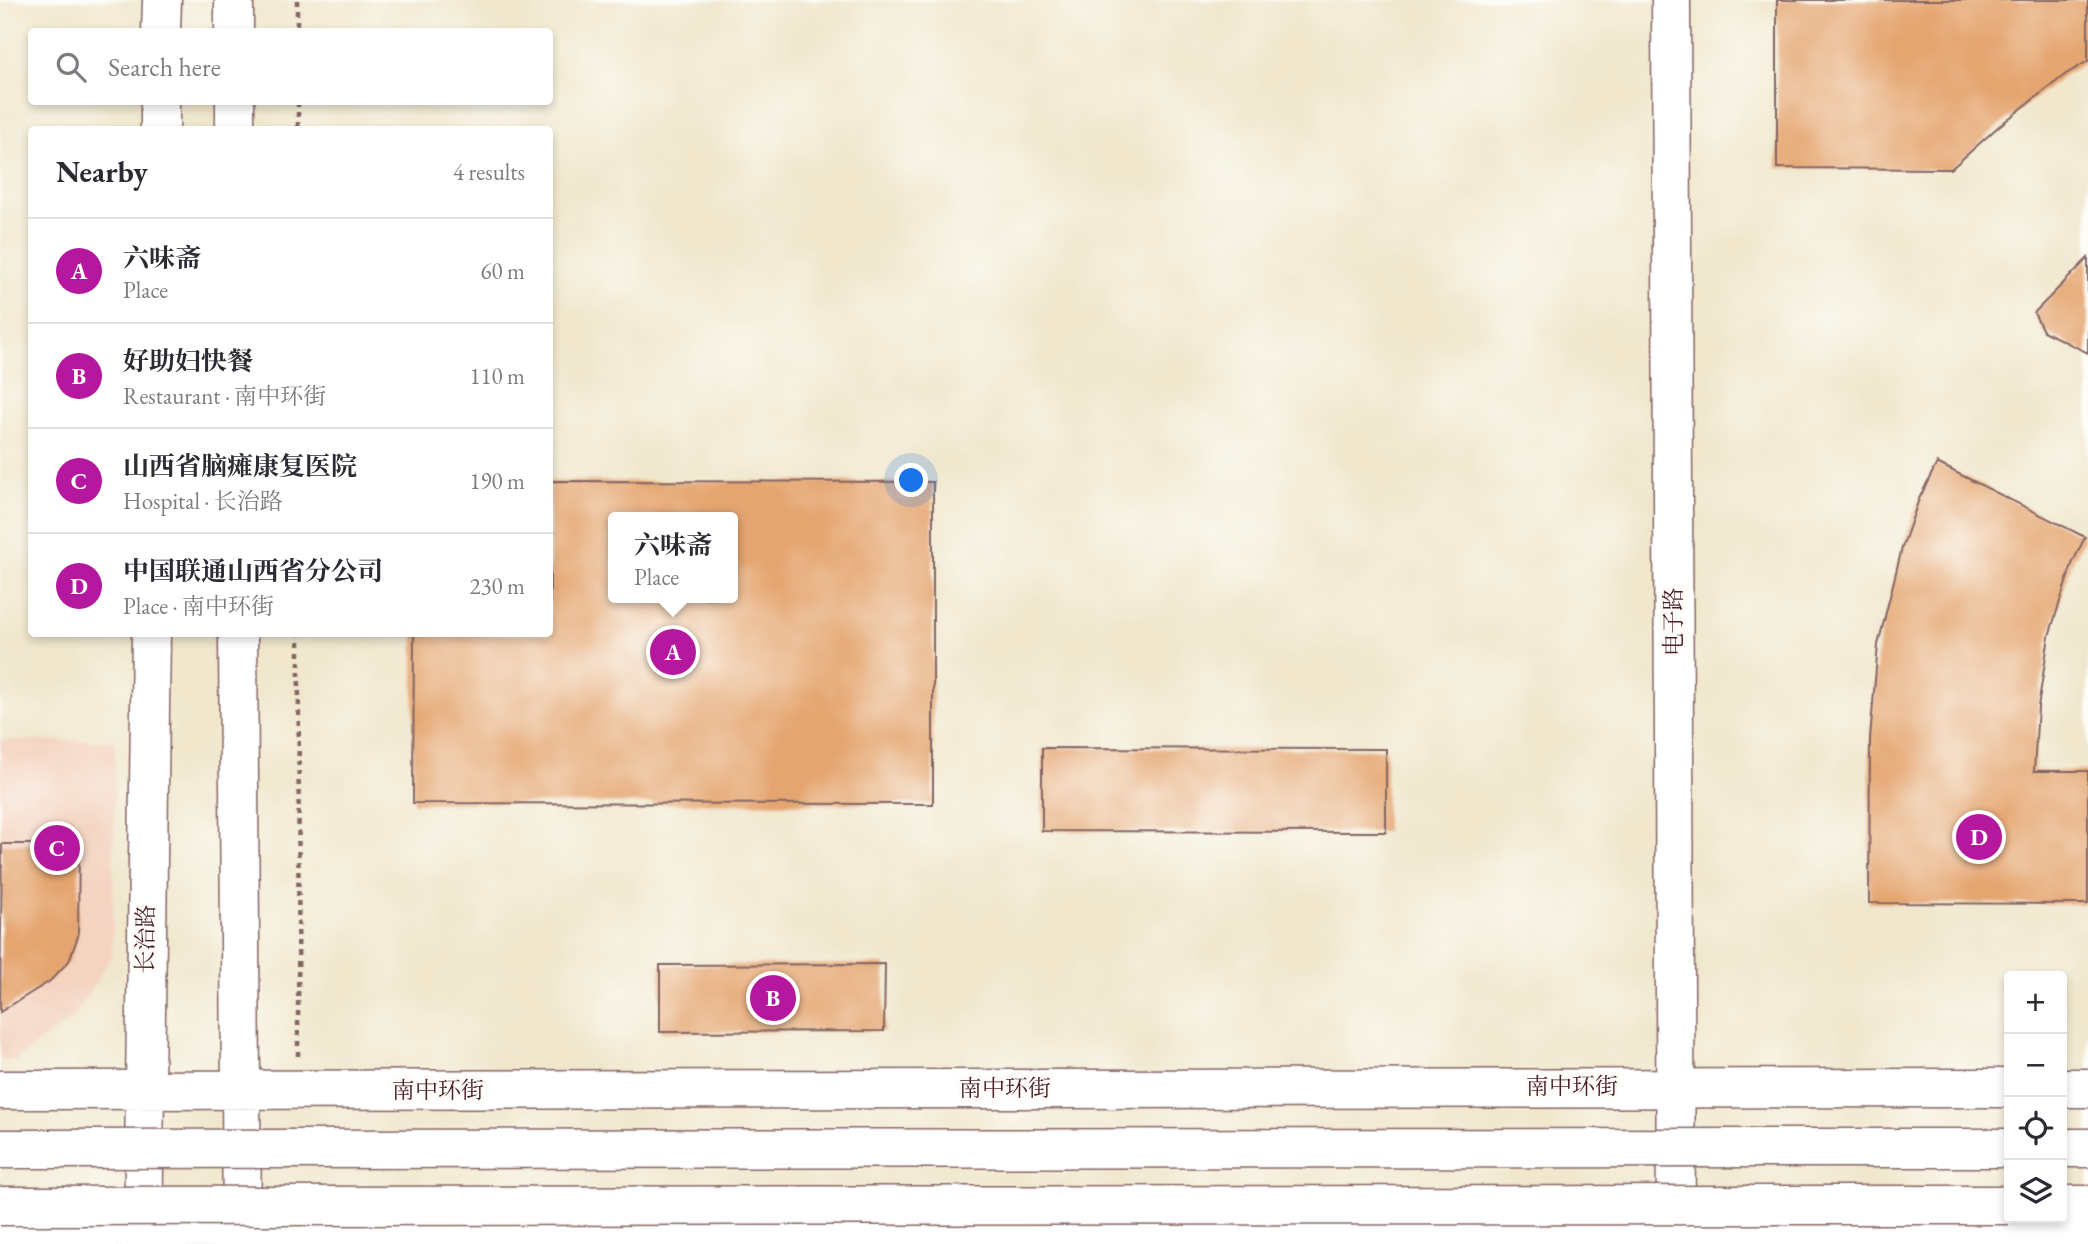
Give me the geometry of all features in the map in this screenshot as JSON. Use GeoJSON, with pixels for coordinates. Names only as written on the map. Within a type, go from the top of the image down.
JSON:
{"type":"FeatureCollection","features":[{"type":"Feature","properties":{"kind":"main road"},"geometry":{"type":"LineString","coordinates":[[161,28],[162,0]]}},
{"type":"Feature","properties":{"kind":"main road"},"geometry":{"type":"LineString","coordinates":[[234,0],[234,28]]}},
{"type":"Feature","properties":{"kind":"main road","name":"电子路"},"geometry":{"type":"LineString","coordinates":[[1671,0],[1676,1239]]}},
{"type":"Feature","properties":{"kind":"main road"},"geometry":{"type":"LineString","coordinates":[[160,105],[160,126]]}},
{"type":"Feature","properties":{"kind":"main road"},"geometry":{"type":"LineString","coordinates":[[235,105],[235,126]]}},
{"type":"Feature","properties":{"kind":"main road","name":"长治路"},"geometry":{"type":"LineString","coordinates":[[143,1236],[151,637]]}},
{"type":"Feature","properties":{"kind":"main road"},"geometry":{"type":"LineString","coordinates":[[238,637],[242,1237]]}},
{"type":"Feature","properties":{"kind":"main road","name":"南中环街"},"geometry":{"type":"LineString","coordinates":[[0,1090],[1675,1086],[2004,1088]]}},
{"type":"Feature","properties":{"kind":"main road"},"geometry":{"type":"LineString","coordinates":[[2067,1088],[2088,1088]]}},
{"type":"Feature","properties":{"kind":"main road"},"geometry":{"type":"LineString","coordinates":[[0,1149],[2004,1148]]}},
{"type":"Feature","properties":{"kind":"main road"},"geometry":{"type":"LineString","coordinates":[[2067,1148],[2088,1148]]}},
{"type":"Feature","properties":{"kind":"main road"},"geometry":{"type":"LineString","coordinates":[[0,1206],[2004,1205]]}},
{"type":"Feature","properties":{"kind":"main road"},"geometry":{"type":"LineString","coordinates":[[2067,1205],[2088,1205]]}},
{"type":"Feature","properties":{"kind":"main road"},"geometry":{"type":"LineString","coordinates":[[0,1228],[143,1236],[242,1237],[1676,1239],[2088,1236]]}},
{"type":"Feature","properties":{"kind":"path"},"geometry":{"type":"LineString","coordinates":[[297,0],[297,28]]}},
{"type":"Feature","properties":{"kind":"path"},"geometry":{"type":"LineString","coordinates":[[298,105],[298,126]]}},
{"type":"Feature","properties":{"kind":"path"},"geometry":{"type":"LineString","coordinates":[[298,1057],[299,637]]}},
{"type":"Feature","properties":{"kind":"shaded area"},"geometry":{"type":"Polygon","coordinates":[[[0,740],[115,741],[112,955],[74,1016],[15,1060],[0,1059],[0,740]]]}},
{"type":"Feature","properties":{"kind":"building"},"geometry":{"type":"Polygon","coordinates":[[[1777,0],[2088,0],[2088,61],[2066,74],[1999,126],[1951,169],[1777,168],[1777,0]]]}},
{"type":"Feature","properties":{"kind":"building"},"geometry":{"type":"Polygon","coordinates":[[[2088,258],[2088,353],[2043,331],[2034,313],[2088,258]]]}},
{"type":"Feature","properties":{"kind":"building"},"geometry":{"type":"Polygon","coordinates":[[[1937,463],[2085,537],[2072,564],[2049,636],[2038,707],[2034,771],[2088,771],[2088,904],[1869,903],[1870,739],[1878,645],[1902,548],[1919,499],[1937,463]]]}},
{"type":"Feature","properties":{"kind":"building"},"geometry":{"type":"Polygon","coordinates":[[[553,481],[933,482],[933,804],[413,803],[414,637],[553,637],[553,481]]]}},
{"type":"Feature","properties":{"kind":"building"},"geometry":{"type":"Polygon","coordinates":[[[1042,748],[1386,749],[1386,832],[1042,831],[1042,748]]]}},
{"type":"Feature","properties":{"kind":"building"},"geometry":{"type":"Polygon","coordinates":[[[2,844],[79,844],[78,936],[69,961],[50,981],[0,1012],[2,844]]]}},
{"type":"Feature","properties":{"kind":"building"},"geometry":{"type":"Polygon","coordinates":[[[885,964],[884,1031],[660,1032],[660,965],[885,964]]]}},
{"type":"Feature","properties":{"kind":"place","name":"六味斋"},"geometry":{"type":"Point","coordinates":[673,652]}},
{"type":"Feature","properties":{"kind":"place","name":"中国联通山西省分公司"},"geometry":{"type":"Point","coordinates":[1979,837]}},
{"type":"Feature","properties":{"kind":"place","name":"山西省脑瘫康复医院"},"geometry":{"type":"Point","coordinates":[57,848]}},
{"type":"Feature","properties":{"kind":"place","name":"好助妇快餐"},"geometry":{"type":"Point","coordinates":[773,998]}}]}
